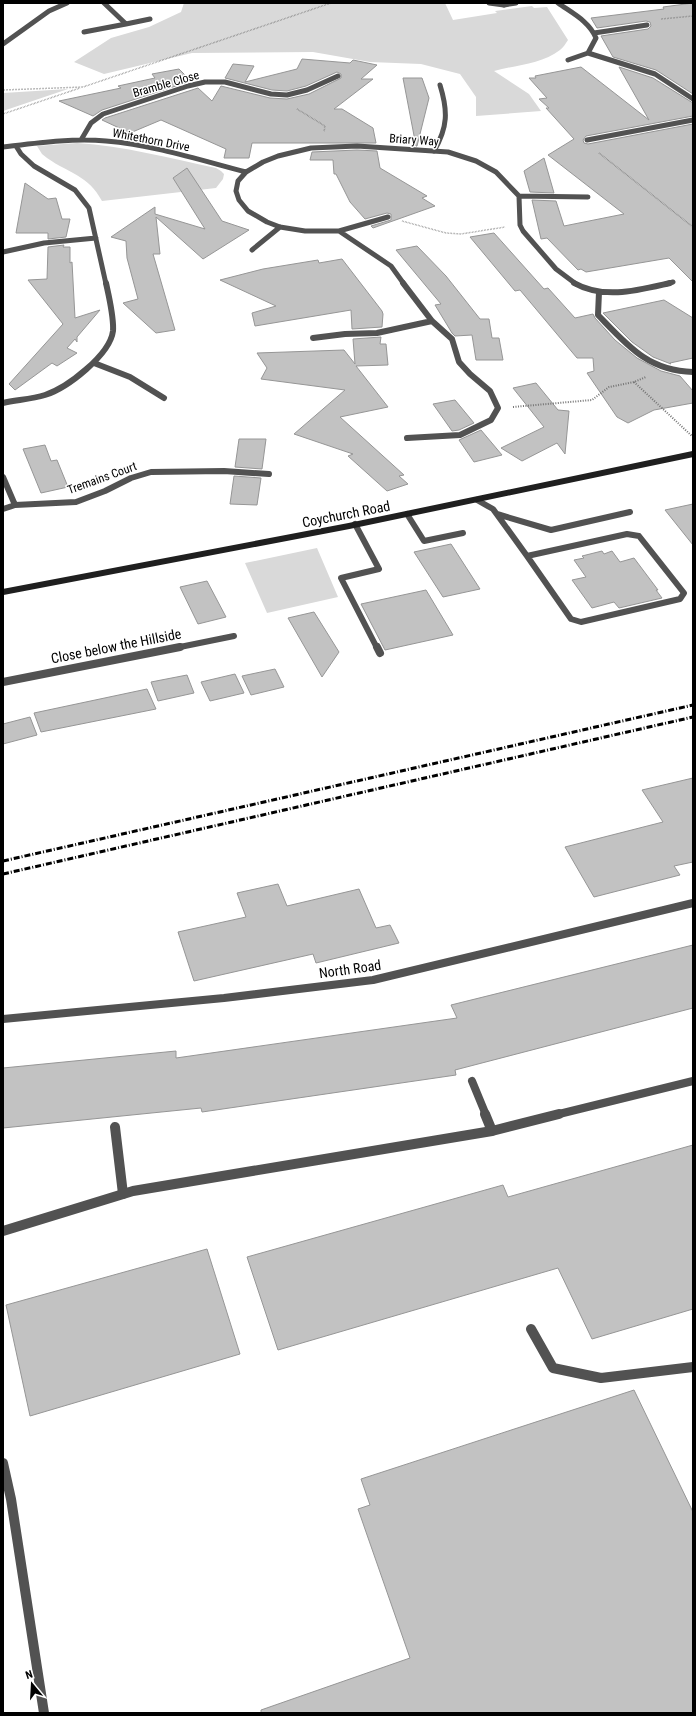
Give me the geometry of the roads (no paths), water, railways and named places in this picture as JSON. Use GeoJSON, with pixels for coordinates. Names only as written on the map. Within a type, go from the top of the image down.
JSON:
{"type":"FeatureCollection","features":[{"type":"Feature","properties":{"kind":"main road","name":"Coychurch Road"},"geometry":{"type":"LineString","coordinates":[[3,592],[147,566],[477,500],[693,454]]}},
{"type":"Feature","properties":{"kind":"street"},"geometry":{"type":"LineString","coordinates":[[3,44],[49,11],[67,3]]}},
{"type":"Feature","properties":{"kind":"street"},"geometry":{"type":"LineString","coordinates":[[104,3],[126,24]]}},
{"type":"Feature","properties":{"kind":"street"},"geometry":{"type":"LineString","coordinates":[[489,3],[495,5],[516,3]]}},
{"type":"Feature","properties":{"kind":"street"},"geometry":{"type":"LineString","coordinates":[[558,3],[588,25],[596,38],[588,52],[568,60]]}},
{"type":"Feature","properties":{"kind":"street"},"geometry":{"type":"LineString","coordinates":[[84,32],[150,19]]}},
{"type":"Feature","properties":{"kind":"street"},"geometry":{"type":"LineString","coordinates":[[594,33],[647,25]]}},
{"type":"Feature","properties":{"kind":"street"},"geometry":{"type":"LineString","coordinates":[[588,52],[655,74],[693,99]]}},
{"type":"Feature","properties":{"kind":"street","name":"Bramble Close"},"geometry":{"type":"LineString","coordinates":[[82,140],[89,124],[106,112],[154,98],[193,84],[227,82],[271,95],[283,95],[305,92],[338,76]]}},
{"type":"Feature","properties":{"kind":"street"},"geometry":{"type":"LineString","coordinates":[[434,151],[442,137],[447,122],[440,85]]}},
{"type":"Feature","properties":{"kind":"street"},"geometry":{"type":"LineString","coordinates":[[587,140],[693,120]]}},
{"type":"Feature","properties":{"kind":"street","name":"Whitethorn Drive"},"geometry":{"type":"LineString","coordinates":[[3,147],[82,140],[135,145],[246,172]]}},
{"type":"Feature","properties":{"kind":"street"},"geometry":{"type":"LineString","coordinates":[[3,403],[46,395],[68,383],[94,363],[106,348],[113,332],[110,303],[89,208],[82,197],[73,188],[31,164],[19,153],[16,146]]}},
{"type":"Feature","properties":{"kind":"street","name":"Briary Way"},"geometry":{"type":"LineString","coordinates":[[246,172],[278,156],[321,146],[448,152],[469,159],[496,172],[519,196]]}},
{"type":"Feature","properties":{"kind":"street"},"geometry":{"type":"LineString","coordinates":[[246,172],[238,180],[236,191],[239,200],[248,211],[267,222],[280,227],[305,231],[339,231],[388,217]]}},
{"type":"Feature","properties":{"kind":"street"},"geometry":{"type":"LineString","coordinates":[[588,197],[519,196],[520,225],[541,252],[568,279],[577,285],[599,292],[614,293],[634,291],[673,282]]}},
{"type":"Feature","properties":{"kind":"street"},"geometry":{"type":"LineString","coordinates":[[252,250],[280,227]]}},
{"type":"Feature","properties":{"kind":"street"},"geometry":{"type":"LineString","coordinates":[[339,231],[391,266],[432,321],[452,339],[459,362],[470,374],[490,391],[498,408],[491,420],[460,435],[407,438]]}},
{"type":"Feature","properties":{"kind":"street"},"geometry":{"type":"LineString","coordinates":[[3,252],[44,243],[96,238]]}},
{"type":"Feature","properties":{"kind":"street"},"geometry":{"type":"LineString","coordinates":[[599,292],[598,315],[635,350],[653,364],[678,372],[693,372]]}},
{"type":"Feature","properties":{"kind":"street"},"geometry":{"type":"LineString","coordinates":[[314,338],[345,334],[377,333],[432,321]]}},
{"type":"Feature","properties":{"kind":"street"},"geometry":{"type":"LineString","coordinates":[[94,363],[141,381],[164,398]]}},
{"type":"Feature","properties":{"kind":"street","name":"Tremains Court"},"geometry":{"type":"LineString","coordinates":[[3,509],[15,505],[76,502],[105,491],[131,478],[152,472],[224,472],[269,474]]}},
{"type":"Feature","properties":{"kind":"street"},"geometry":{"type":"LineString","coordinates":[[3,477],[15,505]]}},
{"type":"Feature","properties":{"kind":"street"},"geometry":{"type":"LineString","coordinates":[[477,500],[493,509],[497,514],[526,556],[571,619],[581,622],[680,599],[684,593],[639,536],[627,534],[526,556]]}},
{"type":"Feature","properties":{"kind":"street"},"geometry":{"type":"LineString","coordinates":[[497,514],[551,530],[630,512]]}},
{"type":"Feature","properties":{"kind":"street"},"geometry":{"type":"LineString","coordinates":[[407,514],[424,541],[463,533]]}},
{"type":"Feature","properties":{"kind":"street"},"geometry":{"type":"LineString","coordinates":[[355,524],[379,569],[341,578],[380,653]]}},
{"type":"Feature","properties":{"kind":"street","name":"Close below the Hillside"},"geometry":{"type":"LineString","coordinates":[[3,682],[234,636]]}},
{"type":"Feature","properties":{"kind":"street","name":"North Road"},"geometry":{"type":"LineString","coordinates":[[3,1019],[224,998],[373,980],[693,903]]}},
{"type":"Feature","properties":{"kind":"street"},"geometry":{"type":"LineString","coordinates":[[472,1081],[492,1131]]}},
{"type":"Feature","properties":{"kind":"street"},"geometry":{"type":"LineString","coordinates":[[3,1231],[133,1191],[492,1131],[693,1081]]}},
{"type":"Feature","properties":{"kind":"street"},"geometry":{"type":"LineString","coordinates":[[114,1127],[123,1194]]}},
{"type":"Feature","properties":{"kind":"street"},"geometry":{"type":"LineString","coordinates":[[531,1329],[553,1368],[601,1378],[693,1367]]}},
{"type":"Feature","properties":{"kind":"street"},"geometry":{"type":"LineString","coordinates":[[3,1463],[11,1499],[44,1713]]}},
{"type":"Feature","properties":{"kind":"railway"},"geometry":{"type":"LineString","coordinates":[[3,861],[693,705]]}},
{"type":"Feature","properties":{"kind":"railway"},"geometry":{"type":"LineString","coordinates":[[3,874],[693,717]]}}]}
